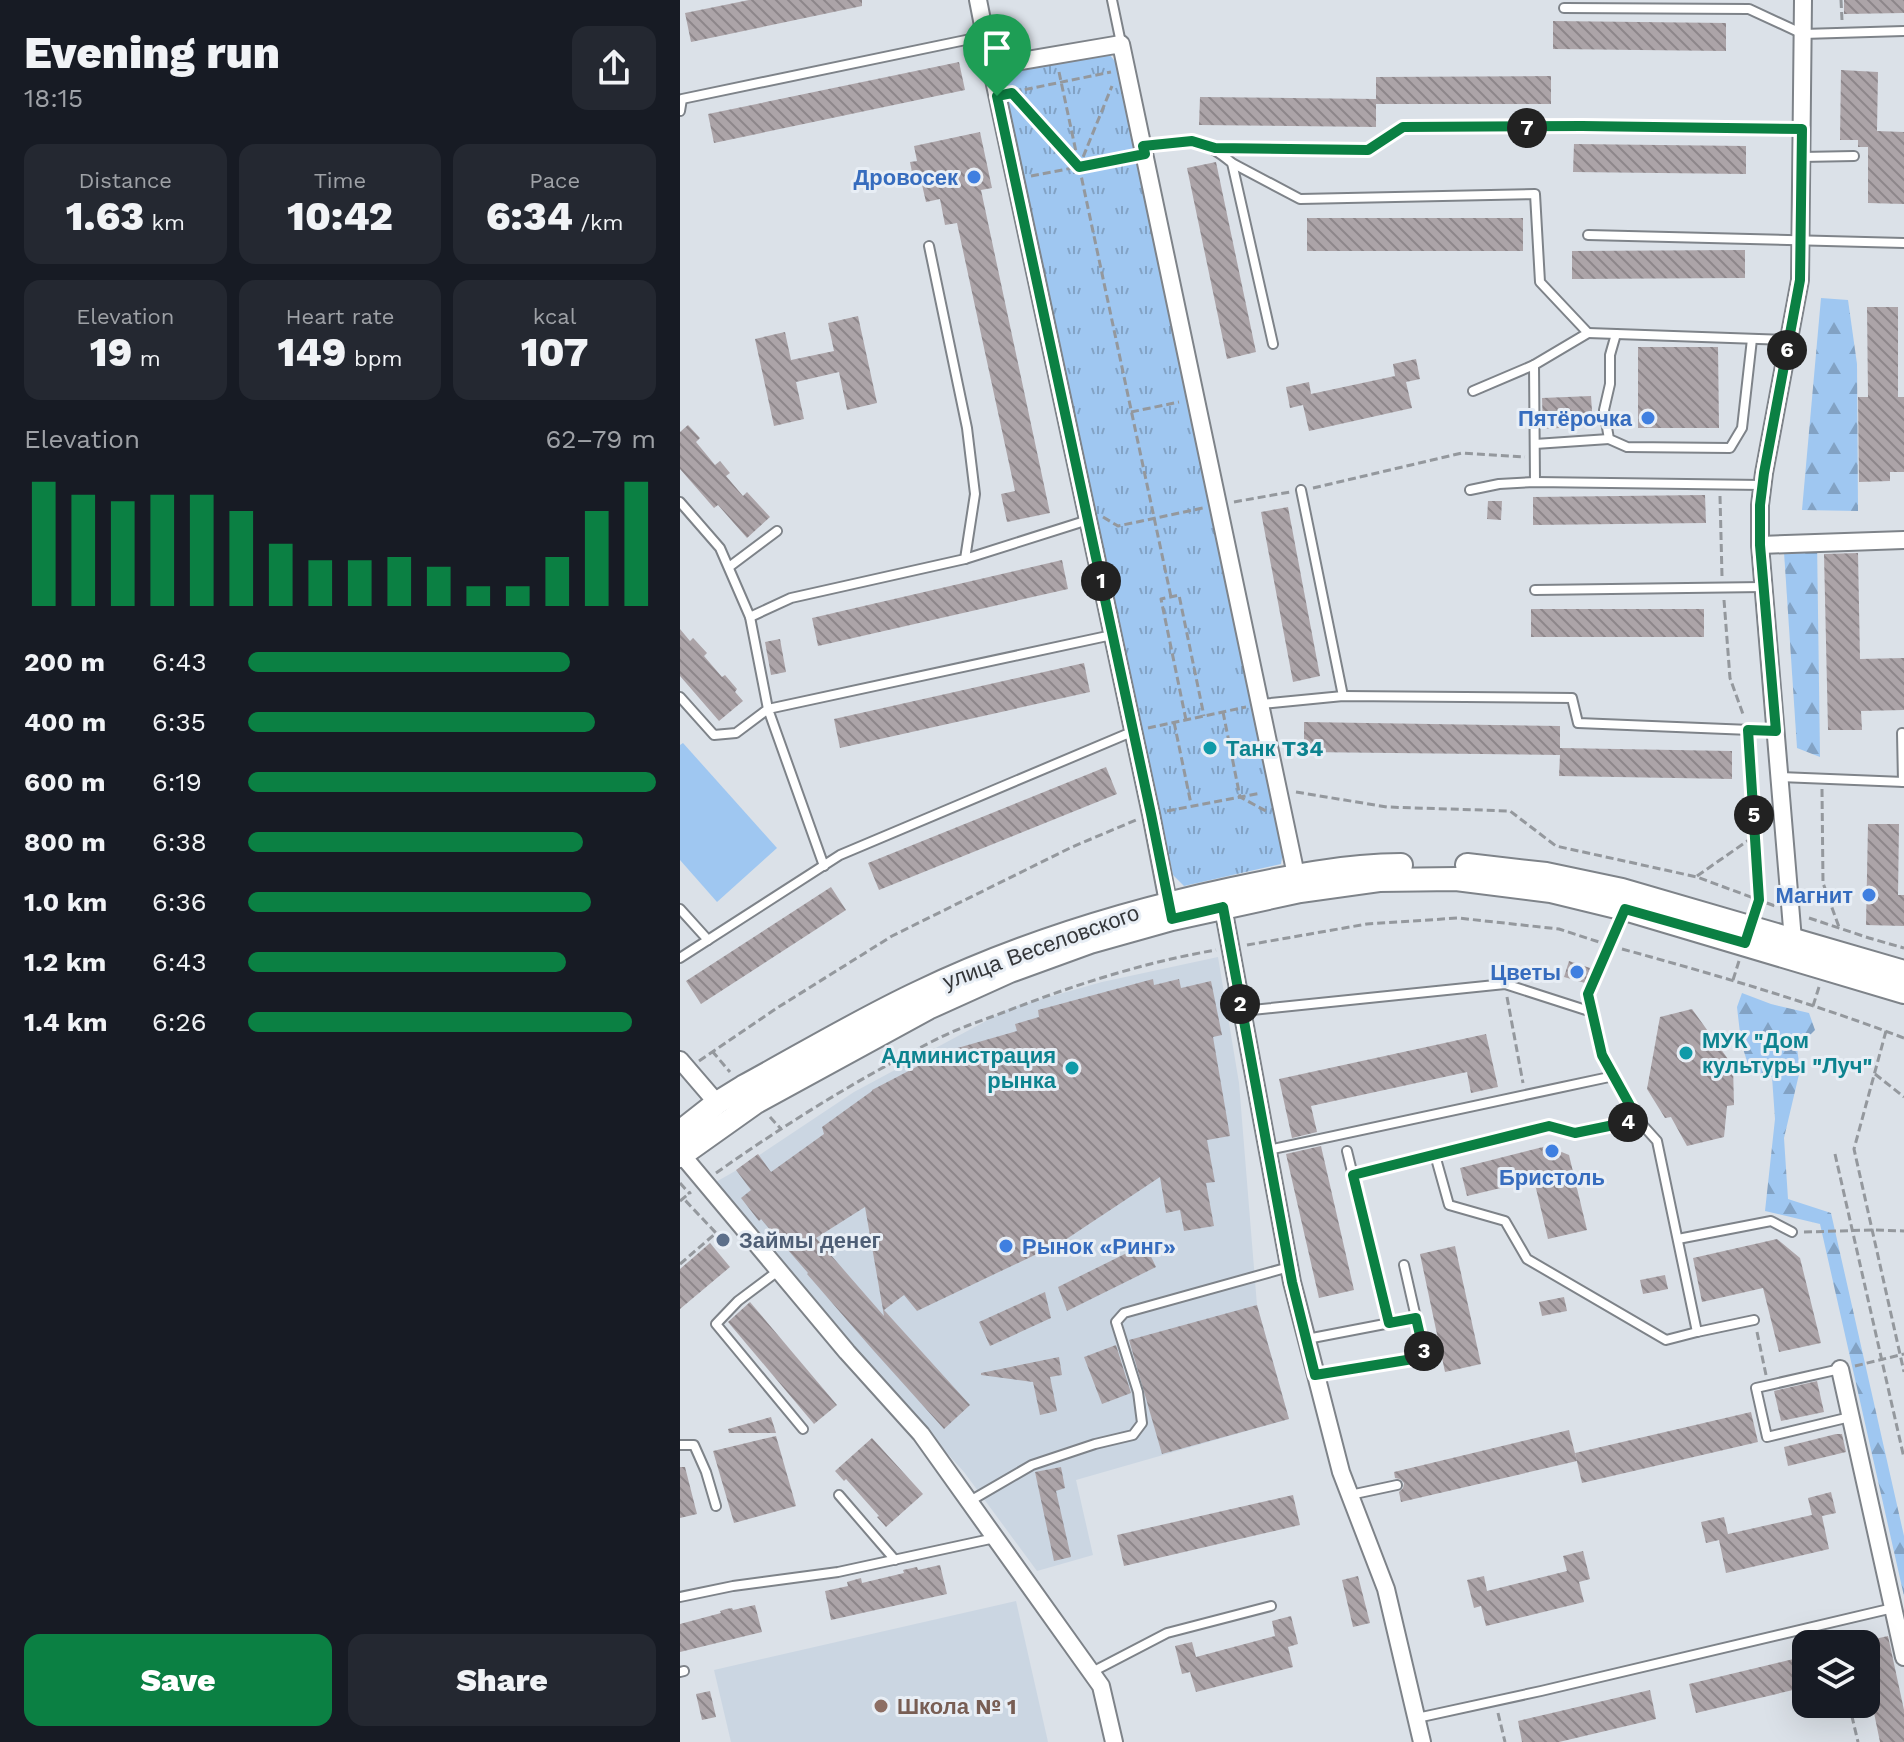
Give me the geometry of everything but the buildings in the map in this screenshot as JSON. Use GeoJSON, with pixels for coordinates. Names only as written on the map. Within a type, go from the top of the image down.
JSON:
{"type":"FeatureCollection","features":[{"type":"Feature","properties":{"kind":"main road","name":"улица Веселовского"},"geometry":{"type":"LineString","coordinates":[[681,1148],[723,1111],[743,1087],[920,992],[1003,956],[1085,926],[1170,911],[1378,865],[1458,864],[1546,874],[1622,890],[1829,960],[1904,992]]}},
{"type":"Feature","properties":{"kind":"main road","name":"улица Веселовского"},"geometry":{"type":"LineString","coordinates":[[1170,911],[1223,907],[1298,883],[1456,879],[1551,891],[1748,935]]}},
{"type":"Feature","properties":{"kind":"main road","name":"улица Веселовского"},"geometry":{"type":"LineString","coordinates":[[1829,960],[1904,972]]}},
{"type":"Feature","properties":{"kind":"street"},"geometry":{"type":"LineString","coordinates":[[978,0],[1170,911]]}},
{"type":"Feature","properties":{"kind":"street"},"geometry":{"type":"LineString","coordinates":[[1790,948],[1780,777],[1760,545],[1760,505],[1800,280],[1803,0]]}},
{"type":"Feature","properties":{"kind":"street"},"geometry":{"type":"LineString","coordinates":[[991,66],[1121,44],[1122,70],[1144,150],[1298,883]]}},
{"type":"Feature","properties":{"kind":"street"},"geometry":{"type":"LineString","coordinates":[[1760,545],[1904,540]]}},
{"type":"Feature","properties":{"kind":"street"},"geometry":{"type":"LineString","coordinates":[[1223,907],[1289,1267],[1306,1339],[1341,1472],[1386,1589],[1422,1742]]}},
{"type":"Feature","properties":{"kind":"street"},"geometry":{"type":"LineString","coordinates":[[680,1060],[723,1111]]}},
{"type":"Feature","properties":{"kind":"street"},"geometry":{"type":"LineString","coordinates":[[681,1148],[847,1352],[921,1434],[970,1501],[1101,1686],[1114,1742]]}},
{"type":"Feature","properties":{"kind":"street"},"geometry":{"type":"LineString","coordinates":[[1846,1368],[1850,1417],[1904,1657]]}},
{"type":"Feature","properties":{"kind":"lane"},"geometry":{"type":"LineString","coordinates":[[1112,0],[1121,44]]}},
{"type":"Feature","properties":{"kind":"lane"},"geometry":{"type":"LineString","coordinates":[[1564,8],[1749,9],[1803,34],[1904,31]]}},
{"type":"Feature","properties":{"kind":"lane"},"geometry":{"type":"LineString","coordinates":[[682,99],[985,36]]}},
{"type":"Feature","properties":{"kind":"lane"},"geometry":{"type":"LineString","coordinates":[[680,86],[680,111]]}},
{"type":"Feature","properties":{"kind":"lane"},"geometry":{"type":"LineString","coordinates":[[1144,150],[1192,141],[1215,148],[1368,150],[1403,127],[1802,129]]}},
{"type":"Feature","properties":{"kind":"lane"},"geometry":{"type":"LineString","coordinates":[[1215,148],[1232,163],[1300,199],[1535,194],[1540,282],[1588,333]]}},
{"type":"Feature","properties":{"kind":"lane"},"geometry":{"type":"LineString","coordinates":[[1802,157],[1854,156]]}},
{"type":"Feature","properties":{"kind":"lane"},"geometry":{"type":"LineString","coordinates":[[1232,163],[1273,344]]}},
{"type":"Feature","properties":{"kind":"lane"},"geometry":{"type":"LineString","coordinates":[[1588,235],[1904,243]]}},
{"type":"Feature","properties":{"kind":"lane"},"geometry":{"type":"LineString","coordinates":[[929,246],[967,428],[975,494],[965,559]]}},
{"type":"Feature","properties":{"kind":"lane"},"geometry":{"type":"LineString","coordinates":[[1473,391],[1534,365],[1588,333],[1789,340]]}},
{"type":"Feature","properties":{"kind":"lane"},"geometry":{"type":"LineString","coordinates":[[1609,439],[1604,410],[1610,384],[1610,355],[1616,334]]}},
{"type":"Feature","properties":{"kind":"lane"},"geometry":{"type":"LineString","coordinates":[[1535,444],[1609,439],[1627,447],[1730,448],[1742,428],[1752,339]]}},
{"type":"Feature","properties":{"kind":"lane"},"geometry":{"type":"LineString","coordinates":[[1534,365],[1535,482]]}},
{"type":"Feature","properties":{"kind":"lane"},"geometry":{"type":"LineString","coordinates":[[1470,490],[1499,484],[1535,482],[1763,485]]}},
{"type":"Feature","properties":{"kind":"lane"},"geometry":{"type":"LineString","coordinates":[[1301,490],[1343,696]]}},
{"type":"Feature","properties":{"kind":"lane"},"geometry":{"type":"LineString","coordinates":[[680,502],[720,548],[750,617],[768,709],[824,866]]}},
{"type":"Feature","properties":{"kind":"lane"},"geometry":{"type":"LineString","coordinates":[[750,617],[791,598],[965,559],[1088,519]]}},
{"type":"Feature","properties":{"kind":"lane"},"geometry":{"type":"LineString","coordinates":[[729,567],[777,531]]}},
{"type":"Feature","properties":{"kind":"lane"},"geometry":{"type":"LineString","coordinates":[[1535,590],[1764,587]]}},
{"type":"Feature","properties":{"kind":"lane"},"geometry":{"type":"LineString","coordinates":[[680,697],[714,735],[736,733],[768,709],[1113,634]]}},
{"type":"Feature","properties":{"kind":"lane"},"geometry":{"type":"LineString","coordinates":[[1261,704],[1343,696],[1572,698],[1578,723],[1776,731]]}},
{"type":"Feature","properties":{"kind":"lane"},"geometry":{"type":"LineString","coordinates":[[680,958],[840,855],[1134,731]]}},
{"type":"Feature","properties":{"kind":"lane"},"geometry":{"type":"LineString","coordinates":[[1780,777],[1904,782],[1902,733]]}},
{"type":"Feature","properties":{"kind":"lane"},"geometry":{"type":"LineString","coordinates":[[680,909],[708,940]]}},
{"type":"Feature","properties":{"kind":"lane"},"geometry":{"type":"LineString","coordinates":[[1625,909],[1588,994],[1602,1055],[1638,1120],[1657,1141],[1697,1332]]}},
{"type":"Feature","properties":{"kind":"lane"},"geometry":{"type":"LineString","coordinates":[[1242,1011],[1505,984],[1592,1012]]}},
{"type":"Feature","properties":{"kind":"lane"},"geometry":{"type":"LineString","coordinates":[[1267,1150],[1614,1076]]}},
{"type":"Feature","properties":{"kind":"lane"},"geometry":{"type":"LineString","coordinates":[[1575,1133],[1638,1120]]}},
{"type":"Feature","properties":{"kind":"lane"},"geometry":{"type":"LineString","coordinates":[[1347,1151],[1389,1323]]}},
{"type":"Feature","properties":{"kind":"lane"},"geometry":{"type":"LineString","coordinates":[[1435,1155],[1449,1205],[1505,1221],[1527,1259],[1666,1340],[1754,1320]]}},
{"type":"Feature","properties":{"kind":"lane"},"geometry":{"type":"LineString","coordinates":[[1678,1239],[1771,1221],[1792,1232]]}},
{"type":"Feature","properties":{"kind":"lane"},"geometry":{"type":"LineString","coordinates":[[1315,1375],[1425,1357],[1404,1265]]}},
{"type":"Feature","properties":{"kind":"lane"},"geometry":{"type":"LineString","coordinates":[[970,1501],[1032,1465],[1133,1435],[1142,1423],[1138,1392],[1116,1322],[1124,1313],[1289,1267]]}},
{"type":"Feature","properties":{"kind":"lane"},"geometry":{"type":"LineString","coordinates":[[779,1270],[738,1301],[716,1324],[803,1429]]}},
{"type":"Feature","properties":{"kind":"lane"},"geometry":{"type":"LineString","coordinates":[[1306,1339],[1416,1318]]}},
{"type":"Feature","properties":{"kind":"lane"},"geometry":{"type":"LineString","coordinates":[[1846,1368],[1756,1388],[1767,1437],[1850,1417]]}},
{"type":"Feature","properties":{"kind":"lane"},"geometry":{"type":"LineString","coordinates":[[680,1445],[694,1445],[716,1506]]}},
{"type":"Feature","properties":{"kind":"lane"},"geometry":{"type":"LineString","coordinates":[[1350,1495],[1397,1485]]}},
{"type":"Feature","properties":{"kind":"lane"},"geometry":{"type":"LineString","coordinates":[[839,1495],[895,1560]]}},
{"type":"Feature","properties":{"kind":"lane"},"geometry":{"type":"LineString","coordinates":[[680,1597],[733,1586],[838,1572],[995,1538]]}},
{"type":"Feature","properties":{"kind":"lane"},"geometry":{"type":"LineString","coordinates":[[1091,1673],[1167,1633],[1271,1606]]}},
{"type":"Feature","properties":{"kind":"lane"},"geometry":{"type":"LineString","coordinates":[[1416,1718],[1893,1608]]}},
{"type":"Feature","properties":{"kind":"path"},"geometry":{"type":"LineString","coordinates":[[1841,0],[1842,32]]}},
{"type":"Feature","properties":{"kind":"path"},"geometry":{"type":"LineString","coordinates":[[1055,55],[1171,597]]}},
{"type":"Feature","properties":{"kind":"path"},"geometry":{"type":"LineString","coordinates":[[1079,167],[1012,93],[1122,70]]}},
{"type":"Feature","properties":{"kind":"path"},"geometry":{"type":"LineString","coordinates":[[1079,167],[1122,70]]}},
{"type":"Feature","properties":{"kind":"path"},"geometry":{"type":"LineString","coordinates":[[1015,179],[1144,150]]}},
{"type":"Feature","properties":{"kind":"path"},"geometry":{"type":"LineString","coordinates":[[1131,412],[1197,399]]}},
{"type":"Feature","properties":{"kind":"path"},"geometry":{"type":"LineString","coordinates":[[1720,485],[1730,678],[1748,730],[1759,900],[1733,980]]}},
{"type":"Feature","properties":{"kind":"path"},"geometry":{"type":"LineString","coordinates":[[1186,720],[1161,599],[1179,595],[1204,716]]}},
{"type":"Feature","properties":{"kind":"path"},"geometry":{"type":"LineString","coordinates":[[1134,731],[1261,704]]}},
{"type":"Feature","properties":{"kind":"path"},"geometry":{"type":"LineString","coordinates":[[1223,712],[1240,797],[1286,822]]}},
{"type":"Feature","properties":{"kind":"path"},"geometry":{"type":"LineString","coordinates":[[1174,722],[1192,806]]}},
{"type":"Feature","properties":{"kind":"path"},"geometry":{"type":"LineString","coordinates":[[1813,1006],[1839,928],[1823,883],[1821,779]]}},
{"type":"Feature","properties":{"kind":"path"},"geometry":{"type":"LineString","coordinates":[[1697,877],[1756,835]]}},
{"type":"Feature","properties":{"kind":"path"},"geometry":{"type":"LineString","coordinates":[[1505,984],[1526,1095]]}},
{"type":"Feature","properties":{"kind":"path"},"geometry":{"type":"LineString","coordinates":[[1886,1031],[1854,1149],[1904,1372]]}},
{"type":"Feature","properties":{"kind":"path"},"geometry":{"type":"LineString","coordinates":[[1875,1074],[1904,1097]]}},
{"type":"Feature","properties":{"kind":"path"},"geometry":{"type":"LineString","coordinates":[[1353,1175],[1549,1126],[1575,1133]]}},
{"type":"Feature","properties":{"kind":"path"},"geometry":{"type":"LineString","coordinates":[[1835,1154],[1904,1458]]}},
{"type":"Feature","properties":{"kind":"path"},"geometry":{"type":"LineString","coordinates":[[680,1183],[690,1194]]}},
{"type":"Feature","properties":{"kind":"path"},"geometry":{"type":"LineString","coordinates":[[680,1264],[716,1233],[683,1198]]}},
{"type":"Feature","properties":{"kind":"path"},"geometry":{"type":"LineString","coordinates":[[1792,1232],[1904,1231]]}},
{"type":"Feature","properties":{"kind":"path"},"geometry":{"type":"LineString","coordinates":[[1754,1320],[1768,1386]]}},
{"type":"Feature","properties":{"kind":"path"},"geometry":{"type":"LineString","coordinates":[[1846,1368],[1902,1355]]}},
{"type":"Feature","properties":{"kind":"path"},"geometry":{"type":"LineString","coordinates":[[1495,1702],[1505,1742]]}},
{"type":"Feature","properties":{"kind":"path"},"geometry":{"type":"LineString","coordinates":[[1852,1718],[1858,1742]]}},
{"type":"Feature","properties":{"kind":"shaded area","name":"Рынок «Ринг»"},"geometry":{"type":"Polygon","coordinates":[[[1218,957],[1239,1083],[1257,1305],[1289,1419],[1076,1480],[1093,1555],[1037,1571],[964,1472],[707,1187],[854,1092],[1010,1008],[1102,982],[1218,957]]]}},
{"type":"Feature","properties":{"kind":"shaded area","name":"Школа № 1"},"geometry":{"type":"Polygon","coordinates":[[[1016,1601],[1048,1742],[731,1742],[714,1670],[1016,1601]]]}},
{"type":"Feature","properties":{"kind":"green space"},"geometry":{"type":"Polygon","coordinates":[[[1109,54],[1119,66],[1283,852],[1281,864],[1184,886],[1173,875],[1003,83],[1010,72],[1109,54]]]}},
{"type":"Feature","properties":{"kind":"green space"},"geometry":{"type":"Polygon","coordinates":[[[1821,298],[1848,300],[1857,364],[1858,511],[1802,510],[1821,298]]]}},
{"type":"Feature","properties":{"kind":"green space"},"geometry":{"type":"Polygon","coordinates":[[[1783,537],[1817,539],[1820,757],[1797,748],[1783,537]]]}},
{"type":"Feature","properties":{"kind":"green space"},"geometry":{"type":"Polygon","coordinates":[[[683,743],[777,848],[717,902],[680,860],[680,745],[683,743]]]}},
{"type":"Feature","properties":{"kind":"green space"},"geometry":{"type":"Polygon","coordinates":[[[1742,993],[1809,1013],[1815,1030],[1797,1048],[1800,1070],[1784,1138],[1788,1199],[1831,1213],[1904,1536],[1904,1596],[1820,1224],[1765,1211],[1775,1119],[1772,1077],[1750,1071],[1741,1042],[1737,1007],[1742,993]]]}},
{"type":"Feature","properties":{"kind":"place","name":"Дровосек"},"geometry":{"type":"Point","coordinates":[974,177]}},
{"type":"Feature","properties":{"kind":"place","name":"Пятёрочка"},"geometry":{"type":"Point","coordinates":[1648,418]}},
{"type":"Feature","properties":{"kind":"place","name":"Танк T34"},"geometry":{"type":"Point","coordinates":[1210,748]}},
{"type":"Feature","properties":{"kind":"place","name":"Магнит"},"geometry":{"type":"Point","coordinates":[1869,895]}},
{"type":"Feature","properties":{"kind":"place","name":"Цветы"},"geometry":{"type":"Point","coordinates":[1577,972]}},
{"type":"Feature","properties":{"kind":"place","name":"МУК \"Дом культуры \"Луч\""},"geometry":{"type":"Point","coordinates":[1686,1053]}},
{"type":"Feature","properties":{"kind":"place","name":"Администрация рынка"},"geometry":{"type":"Point","coordinates":[1072,1068]}},
{"type":"Feature","properties":{"kind":"place","name":"Бристоль"},"geometry":{"type":"Point","coordinates":[1552,1151]}},
{"type":"Feature","properties":{"kind":"place","name":"Займы денег"},"geometry":{"type":"Point","coordinates":[723,1240]}},
{"type":"Feature","properties":{"kind":"place","name":"Рынок «Ринг»"},"geometry":{"type":"Point","coordinates":[1006,1246]}},
{"type":"Feature","properties":{"kind":"place","name":"Школа № 1"},"geometry":{"type":"Point","coordinates":[881,1706]}},
{"type":"Feature","properties":{"kind":"route"},"geometry":{"type":"LineString","coordinates":[[1012,93],[1079,167],[1145,154],[1143,146],[1192,141],[1215,148],[1368,150],[1403,127],[1802,129],[1800,280],[1760,505],[1760,545],[1776,731],[1748,730],[1759,900],[1745,943],[1625,909],[1588,994],[1602,1055],[1638,1120],[1575,1133],[1549,1126],[1353,1175],[1389,1323],[1416,1318],[1425,1357],[1315,1375],[1292,1282],[1223,907],[1172,919],[997,96],[1012,93]]}}]}
